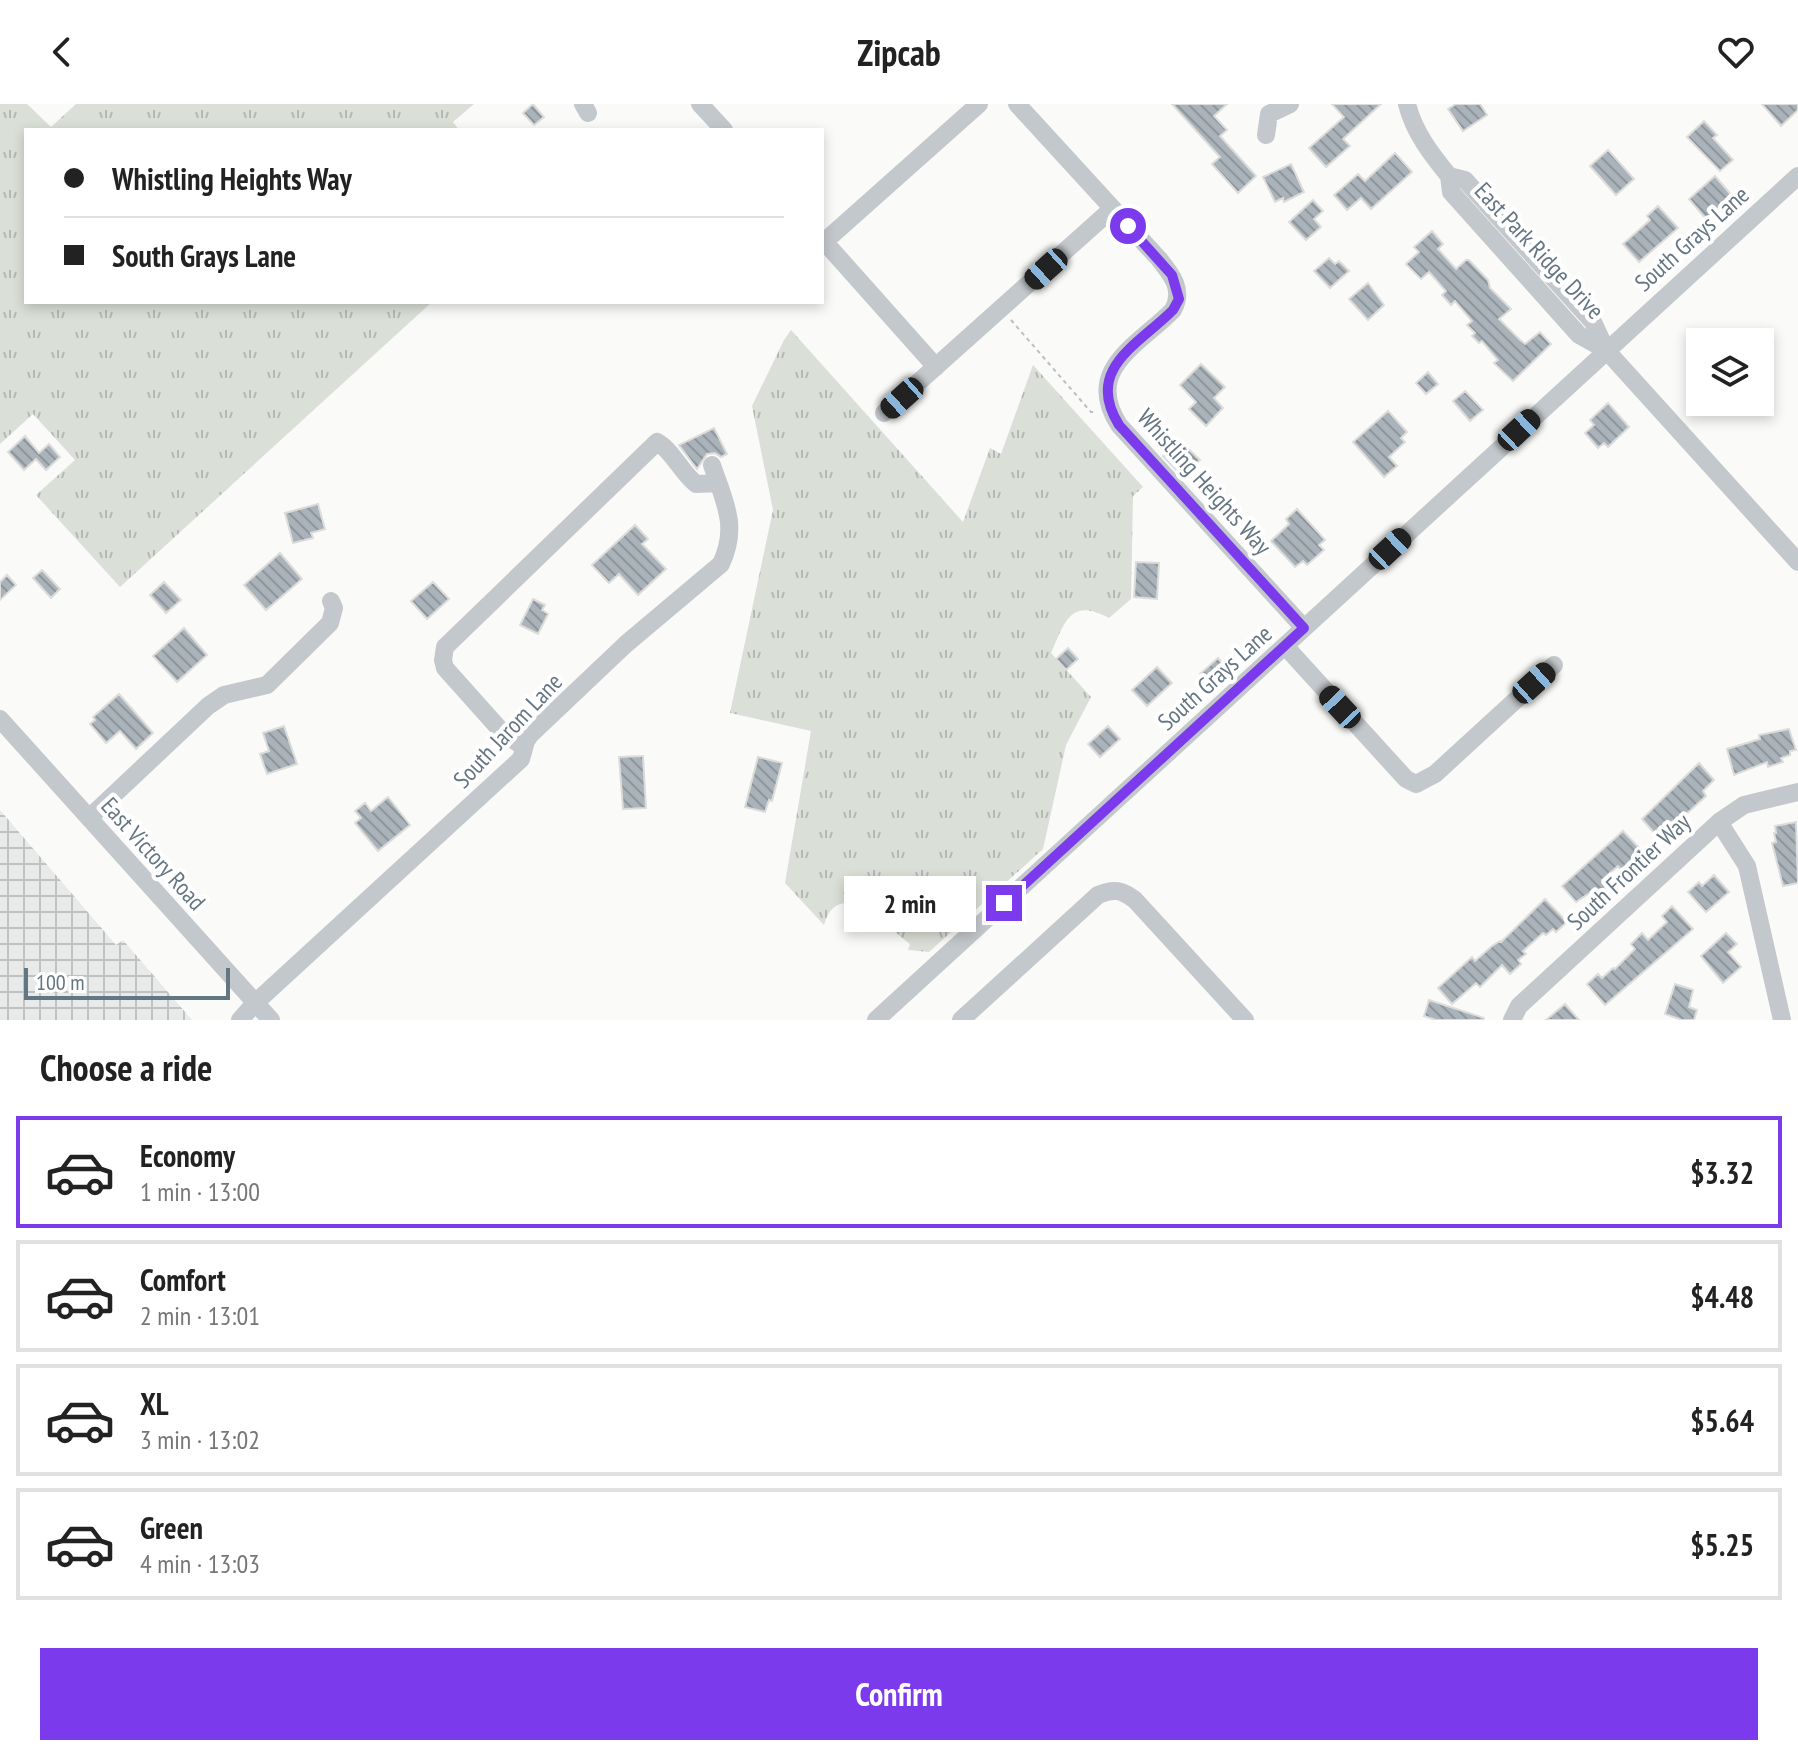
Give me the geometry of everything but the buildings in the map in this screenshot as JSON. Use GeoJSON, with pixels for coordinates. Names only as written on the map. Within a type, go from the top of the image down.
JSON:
{"type":"FeatureCollection","features":[{"type":"Feature","properties":{"kind":"street"},"geometry":{"type":"LineString","coordinates":[[824,240],[979,104]]}},
{"type":"Feature","properties":{"kind":"street","name":"Whistling Heights Way"},"geometry":{"type":"LineString","coordinates":[[1017,104],[1172,275],[1179,299],[1173,310],[1113,366],[1108,381],[1111,408],[1119,425],[1304,628]]}},
{"type":"Feature","properties":{"kind":"street"},"geometry":{"type":"LineString","coordinates":[[1266,135],[1263,109],[1290,104]]}},
{"type":"Feature","properties":{"kind":"street","name":"East Park Ridge Drive"},"geometry":{"type":"LineString","coordinates":[[1407,104],[1410,117],[1429,152],[1449,176],[1465,180],[1476,192],[1593,322],[1606,350],[1798,562]]}},
{"type":"Feature","properties":{"kind":"street","name":"South Grays Lane"},"geometry":{"type":"LineString","coordinates":[[876,1020],[1798,176]]}},
{"type":"Feature","properties":{"kind":"street"},"geometry":{"type":"LineString","coordinates":[[884,413],[1112,209]]}},
{"type":"Feature","properties":{"kind":"street"},"geometry":{"type":"LineString","coordinates":[[824,242],[936,367]]}},
{"type":"Feature","properties":{"kind":"street"},"geometry":{"type":"LineString","coordinates":[[524,747],[504,734],[445,668],[445,647],[657,442],[696,484],[718,483]]}},
{"type":"Feature","properties":{"kind":"street","name":"South Jarom Lane"},"geometry":{"type":"LineString","coordinates":[[240,1020],[521,759],[530,735],[626,644],[721,564],[729,546],[730,520],[712,465]]}},
{"type":"Feature","properties":{"kind":"street"},"geometry":{"type":"LineString","coordinates":[[89,818],[208,706],[224,695],[267,685],[330,623],[334,608],[331,601]]}},
{"type":"Feature","properties":{"kind":"street"},"geometry":{"type":"LineString","coordinates":[[1285,646],[1406,779],[1416,784],[1435,774],[1554,665]]}},
{"type":"Feature","properties":{"kind":"street","name":"East Victory Road"},"geometry":{"type":"LineString","coordinates":[[0,719],[271,1020]]}},
{"type":"Feature","properties":{"kind":"street","name":"South Frontier Way"},"geometry":{"type":"LineString","coordinates":[[1512,1020],[1519,1006],[1719,822],[1744,805],[1798,792]]}},
{"type":"Feature","properties":{"kind":"street"},"geometry":{"type":"LineString","coordinates":[[1719,822],[1747,866],[1782,1020]]}},
{"type":"Feature","properties":{"kind":"street"},"geometry":{"type":"LineString","coordinates":[[961,1020],[1098,895],[1110,890],[1124,891],[1135,900],[1245,1020]]}},
{"type":"Feature","properties":{"kind":"path"},"geometry":{"type":"LineString","coordinates":[[1001,309],[1091,412],[1111,408]]}},
{"type":"Feature","properties":{"kind":"shaded area"},"geometry":{"type":"Polygon","coordinates":[[[0,810],[116,945],[123,940],[192,1020],[0,1020],[0,810]]]}},
{"type":"Feature","properties":{"kind":"green space"},"geometry":{"type":"Polygon","coordinates":[[[0,104],[27,104],[51,127],[76,104],[474,104],[453,122],[458,128],[24,128],[24,304],[430,304],[120,587],[36,495],[75,460],[33,414],[0,444],[0,104]]]}},
{"type":"Feature","properties":{"kind":"green space"},"geometry":{"type":"Polygon","coordinates":[[[791,330],[963,522],[990,448],[1001,454],[1033,365],[1143,487],[1133,496],[1131,599],[1109,618],[1085,610],[1071,616],[1051,653],[1091,697],[1066,745],[1043,849],[929,952],[908,950],[910,944],[889,926],[851,904],[840,904],[831,910],[824,925],[785,883],[811,731],[730,713],[773,510],[752,406],[791,330]]]}},
{"type":"Feature","properties":{"kind":"route"},"geometry":{"type":"LineString","coordinates":[[1004,903],[1304,628],[1119,425],[1113,414],[1108,398],[1108,381],[1113,366],[1173,310],[1179,299],[1172,275],[1128,226]]}}]}
